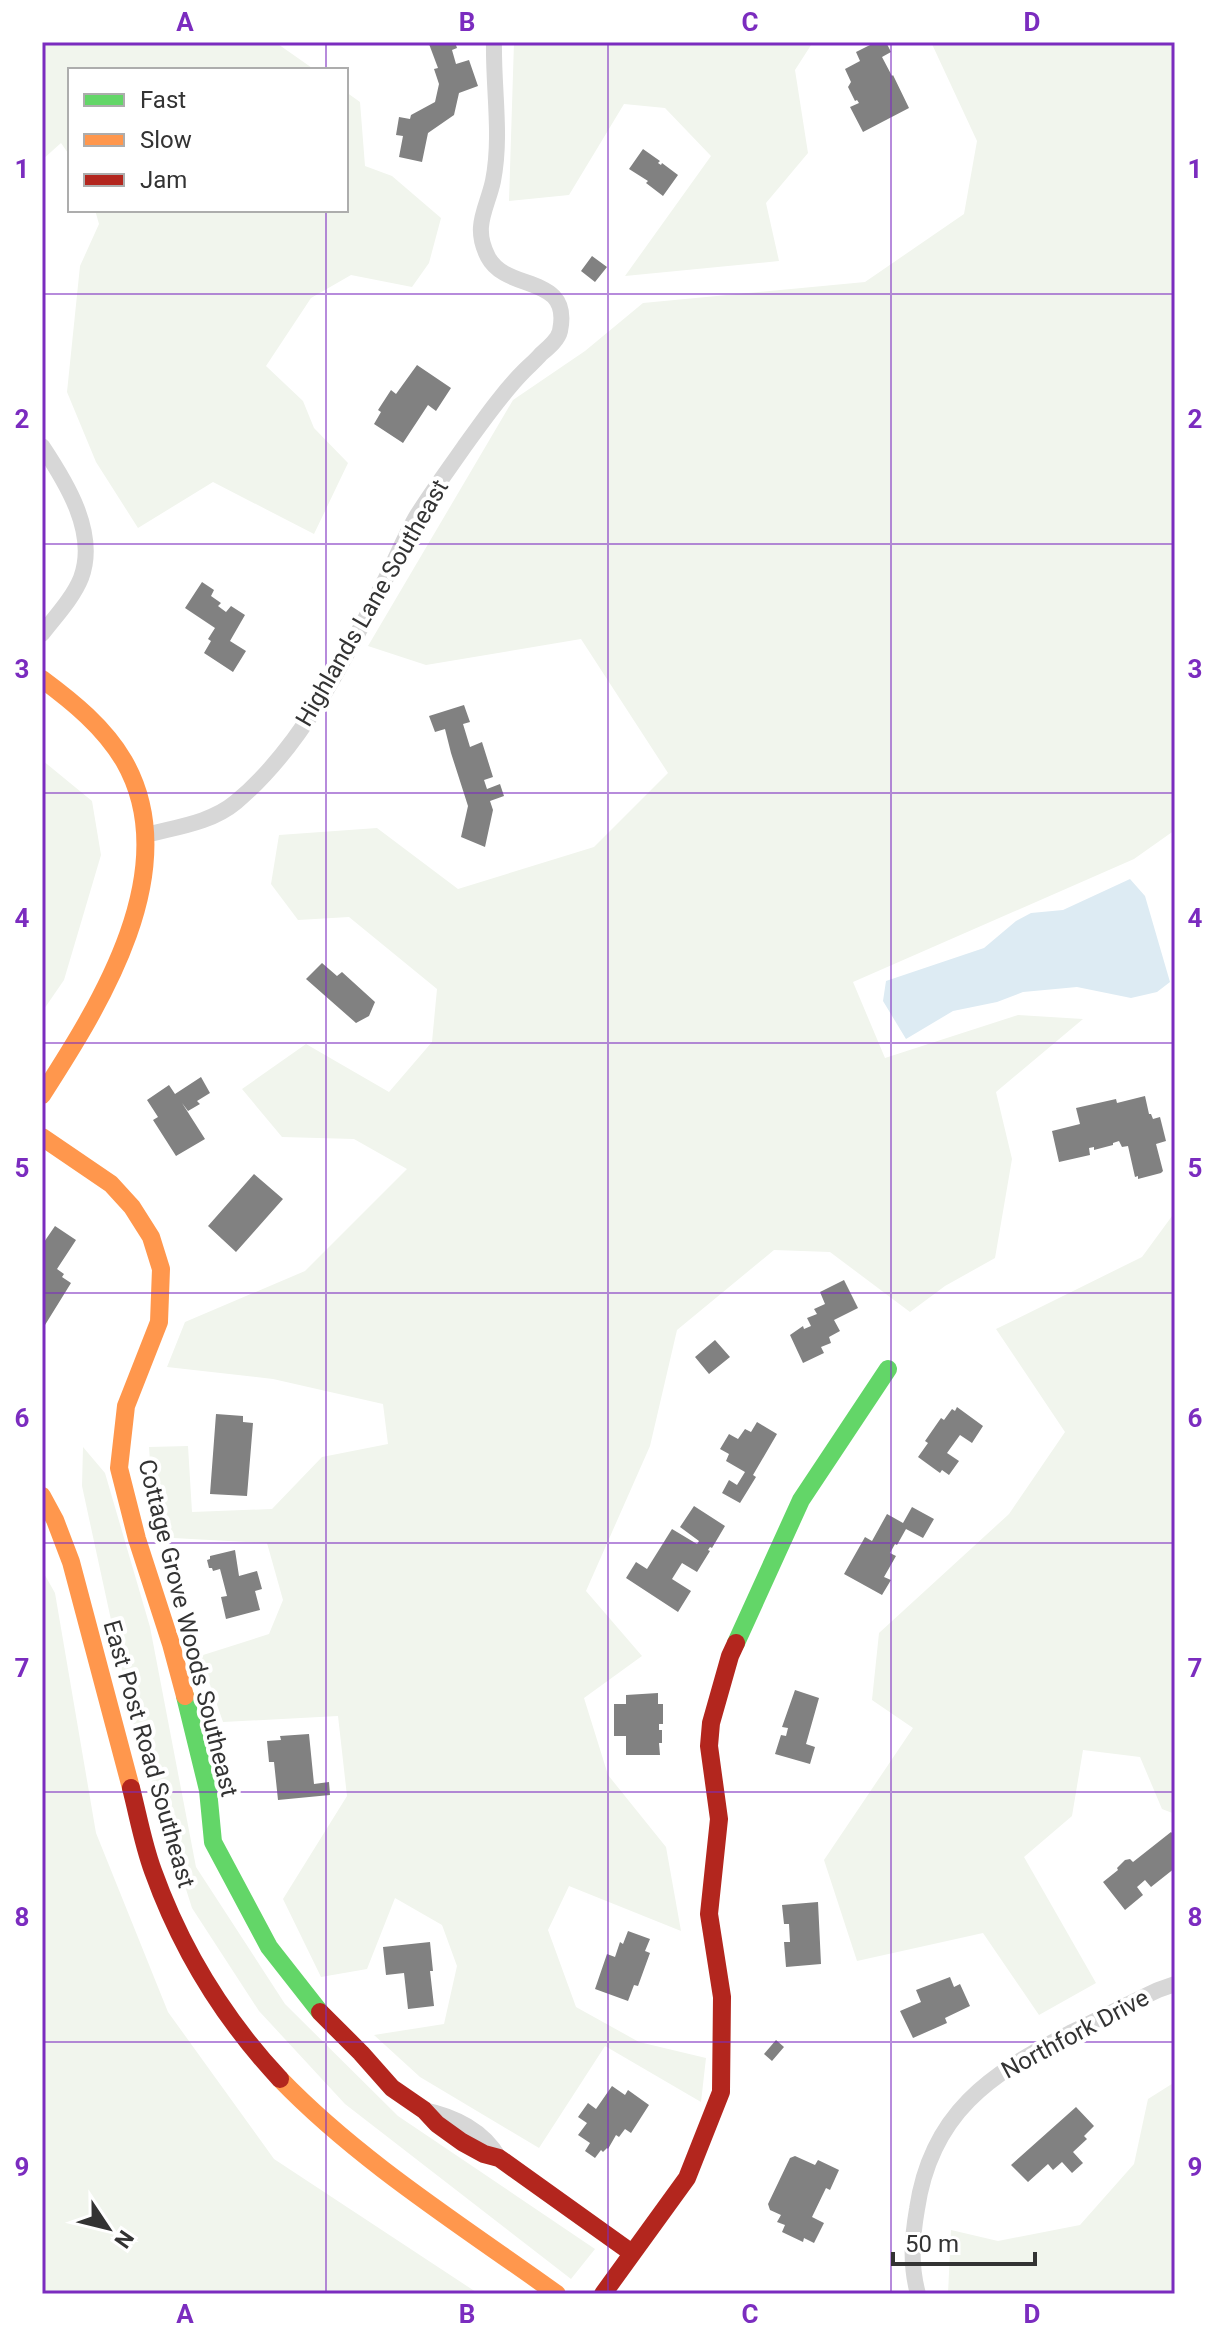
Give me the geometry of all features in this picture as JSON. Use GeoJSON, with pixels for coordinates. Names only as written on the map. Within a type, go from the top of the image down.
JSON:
{"type":"FeatureCollection","features":[{"type":"Feature","properties":{"kind":"street","name":"Highlands Lane Southeast"},"geometry":{"type":"LineString","coordinates":[[146,835],[211,818],[235,802],[276,762],[331,683],[416,518],[514,382],[560,335],[561,314],[556,298],[549,291],[504,272],[493,264],[482,239],[482,213],[492,186],[496,161],[494,42]]}},
{"type":"Feature","properties":{"kind":"street"},"geometry":{"type":"LineString","coordinates":[[42,446],[54,463],[77,511],[87,552],[80,580],[42,634]]}},
{"type":"Feature","properties":{"kind":"street"},"geometry":{"type":"LineString","coordinates":[[42,679],[79,708],[108,737],[137,788],[146,835],[138,907],[123,953],[99,1004],[42,1095]]}},
{"type":"Feature","properties":{"kind":"street","name":"Cottage Grove Woods Southeast"},"geometry":{"type":"LineString","coordinates":[[42,1137],[111,1184],[132,1207],[151,1237],[161,1269],[159,1322],[126,1406],[119,1468],[193,1728],[208,1790],[213,1842],[269,1947],[328,2022],[392,2088],[462,2142],[499,2158],[632,2253]]}},
{"type":"Feature","properties":{"kind":"street"},"geometry":{"type":"LineString","coordinates":[[603,2294],[687,2178],[721,2092],[722,1997],[709,1914],[719,1819],[709,1746],[711,1723],[730,1656],[801,1500],[888,1369]]}},
{"type":"Feature","properties":{"kind":"street","name":"East Post Road Southeast"},"geometry":{"type":"LineString","coordinates":[[42,1496],[71,1562],[152,1869],[188,1952],[214,1996],[254,2050],[312,2112],[362,2153],[557,2294]]}},
{"type":"Feature","properties":{"kind":"street","name":"Northfork Drive"},"geometry":{"type":"LineString","coordinates":[[1158,1990],[1175,1970]]}},
{"type":"Feature","properties":{"kind":"street","name":"Northfork Drive"},"geometry":{"type":"LineString","coordinates":[[918,2294],[912,2261],[919,2192],[944,2130],[959,2109],[1003,2070],[1041,2048],[1175,1984]]}},
{"type":"Feature","properties":{"kind":"shaded area"},"geometry":{"type":"Polygon","coordinates":[[[42,42],[275,42],[312,68],[68,68],[68,153],[61,143],[42,160],[42,42]]]}},
{"type":"Feature","properties":{"kind":"shaded area"},"geometry":{"type":"Polygon","coordinates":[[[514,42],[813,42],[795,70],[808,153],[766,203],[779,261],[625,276],[711,156],[665,108],[624,104],[569,195],[509,201],[514,42]]]}},
{"type":"Feature","properties":{"kind":"shaded area"},"geometry":{"type":"Polygon","coordinates":[[[931,42],[1175,42],[1175,830],[1134,859],[853,982],[885,1058],[1018,1015],[1083,1019],[996,1092],[1012,1159],[995,1258],[945,1286],[910,1312],[830,1252],[774,1250],[677,1330],[650,1446],[586,1591],[642,1656],[584,1698],[608,1775],[666,1847],[681,1931],[569,1886],[548,1930],[576,2007],[639,2042],[706,2058],[701,2102],[605,2046],[539,2148],[420,2077],[374,2035],[444,2024],[457,1966],[442,1925],[395,1898],[367,1969],[321,1977],[283,1899],[347,1796],[338,1716],[223,1722],[200,1656],[269,1634],[283,1600],[267,1543],[173,1538],[152,1490],[149,1447],[188,1446],[192,1512],[272,1509],[322,1457],[388,1444],[383,1404],[273,1379],[167,1367],[185,1322],[305,1271],[407,1169],[354,1139],[282,1137],[242,1089],[306,1044],[389,1092],[432,1042],[437,989],[349,917],[298,920],[271,884],[279,835],[377,828],[458,889],[594,847],[668,773],[581,639],[426,665],[368,646],[513,400],[585,351],[643,303],[865,282],[964,214],[977,141],[931,42]]]}},
{"type":"Feature","properties":{"kind":"shaded area"},"geometry":{"type":"Polygon","coordinates":[[[348,93],[360,102],[365,166],[392,176],[441,218],[429,263],[412,287],[351,275],[311,298],[266,366],[303,401],[314,428],[348,463],[314,534],[213,482],[138,528],[96,462],[67,392],[80,266],[99,224],[96,212],[348,212],[348,93]]]}},
{"type":"Feature","properties":{"kind":"shaded area"},"geometry":{"type":"Polygon","coordinates":[[[42,760],[92,801],[101,855],[64,980],[42,1012],[42,760]]]}},
{"type":"Feature","properties":{"kind":"shaded area"},"geometry":{"type":"Polygon","coordinates":[[[1130,879],[1145,896],[1170,982],[1157,992],[1131,998],[1077,987],[1023,992],[997,1002],[953,1011],[906,1039],[883,1001],[886,981],[984,948],[1016,921],[1031,913],[1063,910],[1130,879]]]}},
{"type":"Feature","properties":{"kind":"shaded area"},"geometry":{"type":"Polygon","coordinates":[[[1175,1212],[1175,1814],[1162,1809],[1140,1757],[1083,1750],[1072,1816],[1024,1857],[1096,1983],[1039,2015],[983,1933],[857,1961],[824,1860],[913,1728],[872,1700],[879,1633],[1009,1514],[1065,1432],[996,1329],[1142,1257],[1175,1212]]]}},
{"type":"Feature","properties":{"kind":"shaded area"},"geometry":{"type":"Polygon","coordinates":[[[83,1447],[105,1473],[150,1627],[196,1867],[285,2004],[398,2116],[595,2249],[571,2279],[345,2104],[259,2011],[192,1908],[134,1726],[82,1486],[83,1447]]]}},
{"type":"Feature","properties":{"kind":"shaded area"},"geometry":{"type":"Polygon","coordinates":[[[42,1570],[55,1593],[96,1833],[168,2012],[274,2159],[479,2294],[42,2294],[42,1570]]]}},
{"type":"Feature","properties":{"kind":"shaded area"},"geometry":{"type":"Polygon","coordinates":[[[1175,2082],[1175,2294],[948,2294],[951,2230],[998,2241],[1080,2225],[1134,2164],[1148,2099],[1175,2082]]]}},
{"type":"Feature","properties":{"kind":"building"},"geometry":{"type":"Polygon","coordinates":[[[455,42],[457,48],[452,50],[456,64],[469,60],[478,86],[459,93],[454,115],[428,133],[422,162],[399,157],[403,136],[396,135],[399,117],[410,119],[411,115],[435,102],[439,84],[434,69],[438,68],[429,44],[455,42]]]}},
{"type":"Feature","properties":{"kind":"building"},"geometry":{"type":"Polygon","coordinates":[[[876,42],[886,42],[891,52],[882,57],[909,108],[863,132],[850,107],[859,103],[848,87],[851,82],[845,69],[860,61],[856,52],[876,42]]]}},
{"type":"Feature","properties":{"kind":"building"},"geometry":{"type":"Polygon","coordinates":[[[643,149],[678,175],[663,196],[646,183],[648,181],[629,169],[643,149]]]}},
{"type":"Feature","properties":{"kind":"building"},"geometry":{"type":"Polygon","coordinates":[[[592,256],[607,267],[595,282],[581,271],[592,256]]]}},
{"type":"Feature","properties":{"kind":"building"},"geometry":{"type":"Polygon","coordinates":[[[417,365],[451,388],[436,411],[428,405],[403,443],[374,424],[381,412],[378,410],[391,390],[396,394],[417,365]]]}},
{"type":"Feature","properties":{"kind":"building"},"geometry":{"type":"Polygon","coordinates":[[[202,582],[214,590],[211,596],[221,603],[218,606],[226,612],[231,606],[245,615],[230,641],[246,651],[233,672],[204,653],[215,628],[185,608],[202,582]]]}},
{"type":"Feature","properties":{"kind":"building"},"geometry":{"type":"Polygon","coordinates":[[[464,705],[470,722],[463,724],[470,747],[482,742],[493,777],[484,780],[487,789],[500,784],[504,796],[490,801],[493,810],[485,847],[461,837],[468,806],[445,729],[435,732],[429,716],[464,705]]]}},
{"type":"Feature","properties":{"kind":"building"},"geometry":{"type":"Polygon","coordinates":[[[322,963],[337,976],[342,972],[375,1002],[369,1016],[356,1023],[306,979],[322,963]]]}},
{"type":"Feature","properties":{"kind":"building"},"geometry":{"type":"Polygon","coordinates":[[[201,1077],[210,1093],[188,1111],[182,1103],[205,1139],[176,1156],[153,1120],[158,1117],[147,1100],[169,1085],[175,1094],[201,1077]]]}},
{"type":"Feature","properties":{"kind":"building"},"geometry":{"type":"Polygon","coordinates":[[[1145,1096],[1149,1114],[1153,1119],[1160,1117],[1166,1141],[1156,1144],[1161,1173],[1138,1179],[1138,1176],[1135,1177],[1128,1146],[1122,1147],[1119,1141],[1094,1150],[1094,1147],[1089,1148],[1090,1155],[1059,1162],[1052,1131],[1080,1124],[1076,1108],[1145,1096]]]}},
{"type":"Feature","properties":{"kind":"building"},"geometry":{"type":"Polygon","coordinates":[[[254,1174],[283,1199],[236,1252],[208,1226],[254,1174]]]}},
{"type":"Feature","properties":{"kind":"building"},"geometry":{"type":"Polygon","coordinates":[[[55,1226],[76,1240],[57,1269],[71,1283],[45,1325],[42,1323],[42,1245],[55,1226]]]}},
{"type":"Feature","properties":{"kind":"building"},"geometry":{"type":"Polygon","coordinates":[[[844,1280],[858,1308],[834,1320],[840,1331],[829,1337],[831,1343],[821,1347],[824,1353],[803,1363],[790,1335],[803,1326],[804,1329],[811,1326],[807,1318],[817,1314],[814,1309],[825,1304],[820,1292],[844,1280]]]}},
{"type":"Feature","properties":{"kind":"building"},"geometry":{"type":"Polygon","coordinates":[[[715,1340],[730,1357],[709,1374],[695,1357],[715,1340]]]}},
{"type":"Feature","properties":{"kind":"building"},"geometry":{"type":"Polygon","coordinates":[[[957,1407],[983,1426],[972,1443],[960,1435],[947,1453],[959,1461],[949,1475],[942,1470],[940,1473],[918,1457],[941,1418],[944,1420],[957,1407]]]}},
{"type":"Feature","properties":{"kind":"building"},"geometry":{"type":"Polygon","coordinates":[[[216,1414],[243,1416],[243,1422],[253,1423],[247,1496],[210,1494],[216,1414]]]}},
{"type":"Feature","properties":{"kind":"building"},"geometry":{"type":"Polygon","coordinates":[[[757,1422],[777,1434],[740,1503],[722,1493],[729,1480],[737,1485],[745,1472],[726,1461],[729,1454],[720,1449],[729,1434],[738,1439],[745,1429],[751,1432],[757,1422]]]}},
{"type":"Feature","properties":{"kind":"building"},"geometry":{"type":"Polygon","coordinates":[[[694,1506],[725,1526],[697,1572],[682,1563],[672,1579],[691,1591],[678,1612],[626,1578],[636,1562],[647,1569],[672,1529],[697,1544],[699,1541],[680,1527],[694,1506]]]}},
{"type":"Feature","properties":{"kind":"building"},"geometry":{"type":"Polygon","coordinates":[[[912,1507],[934,1519],[923,1538],[906,1529],[895,1544],[890,1553],[896,1556],[884,1577],[891,1580],[882,1595],[844,1574],[865,1537],[872,1541],[887,1514],[903,1523],[912,1507]]]}},
{"type":"Feature","properties":{"kind":"building"},"geometry":{"type":"Polygon","coordinates":[[[235,1550],[239,1576],[257,1571],[262,1589],[255,1591],[260,1610],[226,1619],[221,1597],[227,1596],[220,1569],[213,1571],[207,1560],[210,1556],[235,1550]]]}},
{"type":"Feature","properties":{"kind":"building"},"geometry":{"type":"Polygon","coordinates":[[[795,1690],[819,1698],[806,1744],[815,1747],[810,1764],[775,1754],[781,1735],[786,1736],[788,1728],[782,1727],[795,1690]]]}},
{"type":"Feature","properties":{"kind":"building"},"geometry":{"type":"Polygon","coordinates":[[[658,1693],[658,1704],[663,1704],[663,1724],[659,1724],[659,1730],[662,1730],[660,1755],[626,1755],[626,1736],[614,1736],[614,1704],[626,1704],[626,1695],[658,1693]]]}},
{"type":"Feature","properties":{"kind":"building"},"geometry":{"type":"Polygon","coordinates":[[[309,1734],[314,1784],[329,1782],[330,1795],[278,1800],[274,1762],[269,1762],[267,1741],[281,1740],[280,1736],[309,1734]]]}},
{"type":"Feature","properties":{"kind":"building"},"geometry":{"type":"Polygon","coordinates":[[[1171,1832],[1175,1836],[1175,1868],[1151,1887],[1145,1880],[1137,1887],[1143,1895],[1125,1910],[1103,1882],[1125,1860],[1133,1862],[1171,1832]]]}},
{"type":"Feature","properties":{"kind":"building"},"geometry":{"type":"Polygon","coordinates":[[[818,1902],[821,1964],[786,1967],[784,1942],[790,1942],[789,1924],[784,1924],[782,1905],[818,1902]]]}},
{"type":"Feature","properties":{"kind":"building"},"geometry":{"type":"Polygon","coordinates":[[[628,1931],[650,1939],[645,1951],[650,1953],[638,1986],[634,1985],[628,2001],[595,1989],[607,1954],[615,1957],[628,1931]]]}},
{"type":"Feature","properties":{"kind":"building"},"geometry":{"type":"Polygon","coordinates":[[[430,1942],[434,2006],[408,2009],[404,1973],[386,1975],[383,1947],[430,1942]]]}},
{"type":"Feature","properties":{"kind":"building"},"geometry":{"type":"Polygon","coordinates":[[[950,1977],[954,1987],[960,1984],[970,2006],[945,2018],[947,2023],[913,2038],[900,2011],[921,2002],[916,1990],[950,1977]]]}},
{"type":"Feature","properties":{"kind":"building"},"geometry":{"type":"Polygon","coordinates":[[[776,2040],[784,2047],[772,2061],[764,2054],[776,2040]]]}},
{"type":"Feature","properties":{"kind":"building"},"geometry":{"type":"Polygon","coordinates":[[[612,2086],[625,2095],[628,2090],[649,2105],[631,2133],[625,2129],[619,2137],[616,2135],[608,2149],[601,2150],[595,2158],[585,2151],[590,2143],[578,2135],[587,2123],[578,2117],[588,2103],[596,2109],[612,2086]]]}},
{"type":"Feature","properties":{"kind":"building"},"geometry":{"type":"Polygon","coordinates":[[[1076,2107],[1094,2126],[1084,2136],[1087,2139],[1073,2152],[1083,2163],[1072,2173],[1062,2162],[1053,2170],[1048,2164],[1028,2182],[1011,2165],[1076,2107]]]}},
{"type":"Feature","properties":{"kind":"building"},"geometry":{"type":"Polygon","coordinates":[[[795,2156],[815,2165],[818,2160],[839,2170],[812,2217],[824,2223],[814,2243],[804,2238],[803,2242],[782,2232],[785,2225],[777,2222],[781,2215],[770,2210],[768,2204],[790,2158],[795,2156]]]}},
{"type":"Feature","properties":{"kind":"traffic: fast"},"geometry":{"type":"LineString","coordinates":[[736,1643],[801,1500],[888,1369]]}},
{"type":"Feature","properties":{"kind":"traffic: fast"},"geometry":{"type":"LineString","coordinates":[[185,1696],[208,1790],[213,1842],[269,1947],[320,2012]]}},
{"type":"Feature","properties":{"kind":"traffic: slow"},"geometry":{"type":"LineString","coordinates":[[42,679],[97,726],[124,761],[141,803],[146,846],[141,890],[128,935],[88,1020],[42,1095]]}},
{"type":"Feature","properties":{"kind":"traffic: slow"},"geometry":{"type":"LineString","coordinates":[[42,1137],[111,1184],[132,1207],[151,1237],[161,1269],[159,1322],[126,1406],[119,1468],[137,1539],[185,1696]]}},
{"type":"Feature","properties":{"kind":"traffic: slow"},"geometry":{"type":"LineString","coordinates":[[42,1496],[71,1562],[131,1788]]}},
{"type":"Feature","properties":{"kind":"traffic: slow"},"geometry":{"type":"LineString","coordinates":[[280,2079],[378,2166],[557,2294]]}},
{"type":"Feature","properties":{"kind":"traffic: jam"},"geometry":{"type":"LineString","coordinates":[[603,2294],[687,2178],[721,2092],[722,1997],[709,1914],[719,1819],[709,1746],[711,1723],[736,1643]]}},
{"type":"Feature","properties":{"kind":"traffic: jam"},"geometry":{"type":"LineString","coordinates":[[131,1788],[153,1871],[177,1928],[206,1982],[240,2032],[280,2079]]}},
{"type":"Feature","properties":{"kind":"traffic: jam"},"geometry":{"type":"LineString","coordinates":[[320,2012],[392,2088],[424,2110],[437,2124],[462,2142],[499,2158],[632,2253]]}}]}
